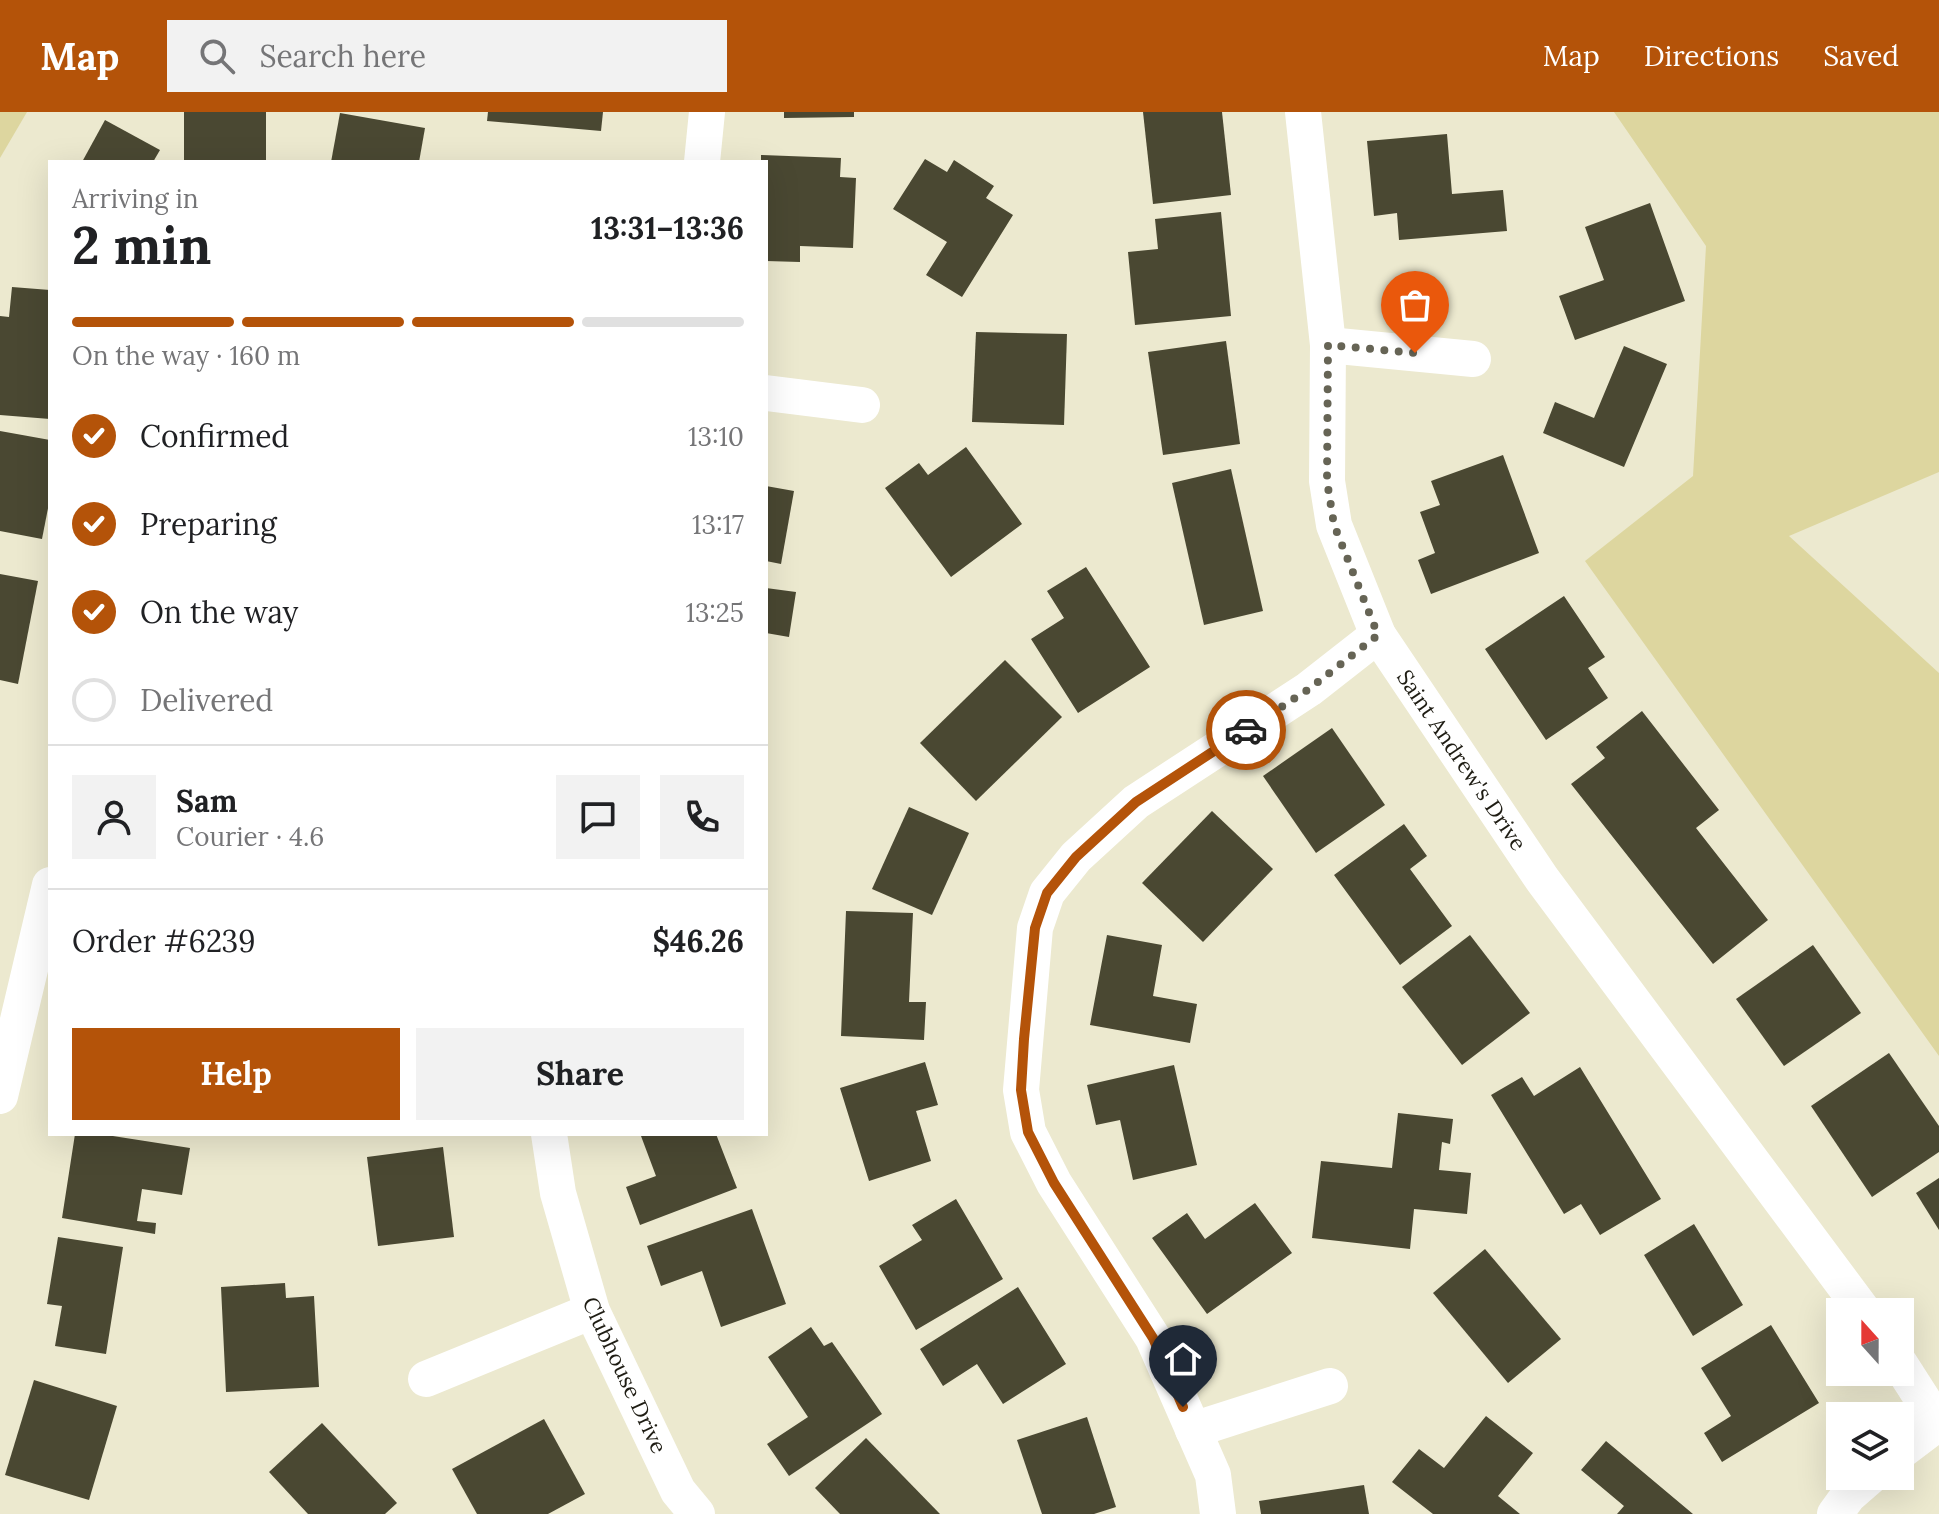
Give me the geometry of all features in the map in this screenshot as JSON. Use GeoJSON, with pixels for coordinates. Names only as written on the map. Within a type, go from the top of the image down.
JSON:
{"type":"FeatureCollection","features":[{"type":"Feature","properties":{"kind":"street"},"geometry":{"type":"LineString","coordinates":[[702,160],[707,112]]}},
{"type":"Feature","properties":{"kind":"street","name":"Saint Andrew's Drive"},"geometry":{"type":"LineString","coordinates":[[1303,112],[1328,345],[1327,481],[1334,525],[1378,635],[1542,879],[1854,1298]]}},
{"type":"Feature","properties":{"kind":"street"},"geometry":{"type":"LineString","coordinates":[[1328,345],[1473,359]]}},
{"type":"Feature","properties":{"kind":"street"},"geometry":{"type":"LineString","coordinates":[[768,393],[862,405]]}},
{"type":"Feature","properties":{"kind":"street"},"geometry":{"type":"LineString","coordinates":[[1218,1514],[1213,1475],[1153,1338],[1054,1183],[1028,1132],[1021,1090],[1035,928],[1047,893],[1076,857],[1136,802],[1309,689],[1378,635]]}},
{"type":"Feature","properties":{"kind":"street"},"geometry":{"type":"LineString","coordinates":[[0,1096],[48,893]]}},
{"type":"Feature","properties":{"kind":"street","name":"Clubhouse Drive"},"geometry":{"type":"LineString","coordinates":[[549,1136],[558,1193],[592,1311],[678,1491],[697,1514]]}},
{"type":"Feature","properties":{"kind":"street"},"geometry":{"type":"LineString","coordinates":[[426,1379],[592,1311]]}},
{"type":"Feature","properties":{"kind":"street"},"geometry":{"type":"LineString","coordinates":[[1193,1430],[1330,1386]]}},
{"type":"Feature","properties":{"kind":"street"},"geometry":{"type":"LineString","coordinates":[[1914,1386],[1938,1424],[1914,1442]]}},
{"type":"Feature","properties":{"kind":"street"},"geometry":{"type":"LineString","coordinates":[[1835,1514],[1855,1490]]}},
{"type":"Feature","properties":{"kind":"shaded area"},"geometry":{"type":"Polygon","coordinates":[[[0,112],[27,112],[0,158],[0,112]]]}},
{"type":"Feature","properties":{"kind":"shaded area"},"geometry":{"type":"Polygon","coordinates":[[[1614,112],[1939,112],[1939,472],[1789,536],[1939,673],[1939,1056],[1585,561],[1693,476],[1706,246],[1614,112]]]}},
{"type":"Feature","properties":{"kind":"building"},"geometry":{"type":"Polygon","coordinates":[[[184,112],[266,112],[266,160],[184,160],[184,112]]]}},
{"type":"Feature","properties":{"kind":"building"},"geometry":{"type":"Polygon","coordinates":[[[488,112],[603,112],[601,131],[487,121],[488,112]]]}},
{"type":"Feature","properties":{"kind":"building"},"geometry":{"type":"Polygon","coordinates":[[[784,112],[854,112],[854,117],[784,118],[784,112]]]}},
{"type":"Feature","properties":{"kind":"building"},"geometry":{"type":"Polygon","coordinates":[[[1143,112],[1222,112],[1231,195],[1153,204],[1143,112]]]}},
{"type":"Feature","properties":{"kind":"building"},"geometry":{"type":"Polygon","coordinates":[[[340,113],[425,128],[419,160],[331,160],[340,113]]]}},
{"type":"Feature","properties":{"kind":"building"},"geometry":{"type":"Polygon","coordinates":[[[105,120],[160,150],[154,160],[83,160],[105,120]]]}},
{"type":"Feature","properties":{"kind":"building"},"geometry":{"type":"Polygon","coordinates":[[[1447,134],[1452,194],[1503,190],[1507,231],[1399,240],[1397,213],[1374,216],[1367,141],[1447,134]]]}},
{"type":"Feature","properties":{"kind":"building"},"geometry":{"type":"Polygon","coordinates":[[[761,155],[841,158],[840,177],[856,178],[853,248],[800,246],[800,262],[768,261],[768,160],[761,160],[761,155]]]}},
{"type":"Feature","properties":{"kind":"building"},"geometry":{"type":"Polygon","coordinates":[[[925,159],[947,172],[954,160],[994,186],[986,198],[1013,215],[962,297],[926,275],[947,242],[893,209],[925,159]]]}},
{"type":"Feature","properties":{"kind":"building"},"geometry":{"type":"Polygon","coordinates":[[[1650,203],[1685,301],[1575,340],[1559,296],[1604,280],[1585,227],[1650,203]]]}},
{"type":"Feature","properties":{"kind":"building"},"geometry":{"type":"Polygon","coordinates":[[[1221,212],[1231,316],[1135,325],[1128,252],[1158,249],[1155,219],[1221,212]]]}},
{"type":"Feature","properties":{"kind":"building"},"geometry":{"type":"Polygon","coordinates":[[[12,287],[48,290],[48,419],[0,415],[0,316],[9,317],[12,287]]]}},
{"type":"Feature","properties":{"kind":"building"},"geometry":{"type":"Polygon","coordinates":[[[976,332],[1067,334],[1064,425],[972,422],[976,332]]]}},
{"type":"Feature","properties":{"kind":"building"},"geometry":{"type":"Polygon","coordinates":[[[1226,341],[1240,444],[1163,455],[1148,352],[1226,341]]]}},
{"type":"Feature","properties":{"kind":"building"},"geometry":{"type":"Polygon","coordinates":[[[1624,346],[1667,364],[1624,467],[1543,433],[1555,402],[1594,418],[1624,346]]]}},
{"type":"Feature","properties":{"kind":"building"},"geometry":{"type":"Polygon","coordinates":[[[0,431],[48,440],[48,508],[42,539],[0,531],[0,431]]]}},
{"type":"Feature","properties":{"kind":"building"},"geometry":{"type":"Polygon","coordinates":[[[966,447],[1022,524],[951,577],[885,488],[919,463],[928,475],[966,447]]]}},
{"type":"Feature","properties":{"kind":"building"},"geometry":{"type":"Polygon","coordinates":[[[1503,455],[1539,553],[1431,594],[1418,560],[1435,553],[1420,512],[1440,505],[1431,481],[1503,455]]]}},
{"type":"Feature","properties":{"kind":"building"},"geometry":{"type":"Polygon","coordinates":[[[1231,469],[1263,611],[1204,625],[1172,483],[1231,469]]]}},
{"type":"Feature","properties":{"kind":"building"},"geometry":{"type":"Polygon","coordinates":[[[768,486],[794,491],[781,564],[768,561],[768,486]]]}},
{"type":"Feature","properties":{"kind":"building"},"geometry":{"type":"Polygon","coordinates":[[[1086,567],[1150,667],[1078,713],[1031,639],[1064,618],[1047,591],[1086,567]]]}},
{"type":"Feature","properties":{"kind":"building"},"geometry":{"type":"Polygon","coordinates":[[[0,574],[38,581],[18,684],[0,680],[0,574]]]}},
{"type":"Feature","properties":{"kind":"building"},"geometry":{"type":"Polygon","coordinates":[[[768,588],[796,592],[789,637],[768,633],[768,588]]]}},
{"type":"Feature","properties":{"kind":"building"},"geometry":{"type":"Polygon","coordinates":[[[1564,596],[1605,657],[1588,668],[1608,698],[1546,740],[1485,649],[1564,596]]]}},
{"type":"Feature","properties":{"kind":"building"},"geometry":{"type":"Polygon","coordinates":[[[1005,660],[1062,717],[976,801],[920,743],[1005,660]]]}},
{"type":"Feature","properties":{"kind":"building"},"geometry":{"type":"Polygon","coordinates":[[[1642,711],[1719,810],[1696,828],[1768,920],[1713,964],[1571,784],[1605,758],[1596,747],[1642,711]]]}},
{"type":"Feature","properties":{"kind":"building"},"geometry":{"type":"Polygon","coordinates":[[[1332,728],[1385,805],[1316,853],[1263,776],[1332,728]]]}},
{"type":"Feature","properties":{"kind":"building"},"geometry":{"type":"Polygon","coordinates":[[[909,807],[969,833],[932,915],[872,889],[909,807]]]}},
{"type":"Feature","properties":{"kind":"building"},"geometry":{"type":"Polygon","coordinates":[[[1212,811],[1273,869],[1203,942],[1142,883],[1212,811]]]}},
{"type":"Feature","properties":{"kind":"building"},"geometry":{"type":"Polygon","coordinates":[[[1404,824],[1427,856],[1410,869],[1452,926],[1400,965],[1334,875],[1404,824]]]}},
{"type":"Feature","properties":{"kind":"building"},"geometry":{"type":"Polygon","coordinates":[[[846,911],[913,913],[909,1002],[926,1002],[924,1040],[841,1036],[846,911]]]}},
{"type":"Feature","properties":{"kind":"building"},"geometry":{"type":"Polygon","coordinates":[[[1107,935],[1162,945],[1153,996],[1197,1004],[1190,1043],[1090,1025],[1107,935]]]}},
{"type":"Feature","properties":{"kind":"building"},"geometry":{"type":"Polygon","coordinates":[[[1470,935],[1530,1013],[1462,1065],[1402,987],[1470,935]]]}},
{"type":"Feature","properties":{"kind":"building"},"geometry":{"type":"Polygon","coordinates":[[[1813,945],[1861,1013],[1784,1066],[1736,999],[1813,945]]]}},
{"type":"Feature","properties":{"kind":"building"},"geometry":{"type":"Polygon","coordinates":[[[1889,1053],[1939,1126],[1939,1152],[1872,1197],[1811,1106],[1889,1053]]]}},
{"type":"Feature","properties":{"kind":"building"},"geometry":{"type":"Polygon","coordinates":[[[925,1062],[938,1105],[916,1111],[931,1161],[869,1181],[840,1088],[925,1062]]]}},
{"type":"Feature","properties":{"kind":"building"},"geometry":{"type":"Polygon","coordinates":[[[1174,1065],[1197,1165],[1133,1180],[1120,1120],[1096,1125],[1087,1085],[1174,1065]]]}},
{"type":"Feature","properties":{"kind":"building"},"geometry":{"type":"Polygon","coordinates":[[[1580,1067],[1661,1199],[1600,1235],[1581,1204],[1564,1214],[1491,1095],[1522,1077],[1534,1096],[1580,1067]]]}},
{"type":"Feature","properties":{"kind":"building"},"geometry":{"type":"Polygon","coordinates":[[[1398,1113],[1453,1119],[1450,1144],[1442,1142],[1439,1170],[1471,1173],[1467,1214],[1414,1209],[1410,1249],[1312,1238],[1321,1161],[1392,1168],[1398,1113]]]}},
{"type":"Feature","properties":{"kind":"building"},"geometry":{"type":"Polygon","coordinates":[[[75,1136],[113,1136],[190,1148],[182,1195],[142,1189],[137,1221],[156,1223],[155,1234],[62,1218],[75,1136]]]}},
{"type":"Feature","properties":{"kind":"building"},"geometry":{"type":"Polygon","coordinates":[[[641,1136],[717,1136],[737,1188],[640,1225],[626,1187],[656,1176],[641,1136]]]}},
{"type":"Feature","properties":{"kind":"building"},"geometry":{"type":"Polygon","coordinates":[[[443,1147],[454,1237],[378,1246],[367,1157],[443,1147]]]}},
{"type":"Feature","properties":{"kind":"building"},"geometry":{"type":"Polygon","coordinates":[[[1939,1178],[1939,1230],[1916,1193],[1939,1178]]]}},
{"type":"Feature","properties":{"kind":"building"},"geometry":{"type":"Polygon","coordinates":[[[956,1199],[1003,1279],[916,1330],[879,1266],[922,1240],[912,1225],[956,1199]]]}},
{"type":"Feature","properties":{"kind":"building"},"geometry":{"type":"Polygon","coordinates":[[[1255,1203],[1292,1253],[1207,1314],[1152,1238],[1187,1213],[1205,1239],[1255,1203]]]}},
{"type":"Feature","properties":{"kind":"building"},"geometry":{"type":"Polygon","coordinates":[[[752,1209],[786,1304],[721,1327],[702,1271],[661,1286],[647,1246],[752,1209]]]}},
{"type":"Feature","properties":{"kind":"building"},"geometry":{"type":"Polygon","coordinates":[[[1694,1224],[1743,1305],[1693,1336],[1644,1255],[1694,1224]]]}},
{"type":"Feature","properties":{"kind":"building"},"geometry":{"type":"Polygon","coordinates":[[[58,1237],[123,1247],[106,1354],[55,1346],[62,1306],[47,1304],[58,1237]]]}},
{"type":"Feature","properties":{"kind":"building"},"geometry":{"type":"Polygon","coordinates":[[[1485,1249],[1561,1339],[1508,1383],[1433,1293],[1485,1249]]]}},
{"type":"Feature","properties":{"kind":"building"},"geometry":{"type":"Polygon","coordinates":[[[285,1283],[286,1298],[314,1296],[319,1387],[226,1392],[221,1287],[285,1283]]]}},
{"type":"Feature","properties":{"kind":"building"},"geometry":{"type":"Polygon","coordinates":[[[1018,1287],[1066,1364],[1003,1404],[977,1364],[943,1386],[920,1349],[1018,1287]]]}},
{"type":"Feature","properties":{"kind":"building"},"geometry":{"type":"Polygon","coordinates":[[[1771,1325],[1819,1403],[1722,1462],[1704,1433],[1731,1416],[1701,1368],[1771,1325]]]}},
{"type":"Feature","properties":{"kind":"building"},"geometry":{"type":"Polygon","coordinates":[[[811,1327],[824,1346],[832,1342],[882,1414],[789,1476],[767,1444],[808,1417],[768,1357],[811,1327]]]}},
{"type":"Feature","properties":{"kind":"building"},"geometry":{"type":"Polygon","coordinates":[[[34,1380],[117,1406],[89,1500],[5,1475],[34,1380]]]}},
{"type":"Feature","properties":{"kind":"building"},"geometry":{"type":"Polygon","coordinates":[[[1486,1416],[1533,1453],[1498,1496],[1520,1514],[1433,1514],[1392,1482],[1419,1449],[1444,1468],[1486,1416]]]}},
{"type":"Feature","properties":{"kind":"building"},"geometry":{"type":"Polygon","coordinates":[[[1087,1417],[1116,1507],[1094,1514],[1042,1514],[1017,1440],[1087,1417]]]}},
{"type":"Feature","properties":{"kind":"building"},"geometry":{"type":"Polygon","coordinates":[[[544,1419],[585,1494],[548,1514],[477,1514],[452,1469],[544,1419]]]}},
{"type":"Feature","properties":{"kind":"building"},"geometry":{"type":"Polygon","coordinates":[[[322,1423],[397,1503],[385,1514],[308,1514],[269,1472],[322,1423]]]}},
{"type":"Feature","properties":{"kind":"building"},"geometry":{"type":"Polygon","coordinates":[[[866,1438],[940,1514],[840,1514],[815,1488],[866,1438]]]}},
{"type":"Feature","properties":{"kind":"building"},"geometry":{"type":"Polygon","coordinates":[[[1606,1441],[1693,1514],[1617,1514],[1624,1506],[1581,1470],[1606,1441]]]}},
{"type":"Feature","properties":{"kind":"building"},"geometry":{"type":"Polygon","coordinates":[[[1364,1485],[1369,1514],[1261,1514],[1259,1501],[1364,1485]]]}},
{"type":"Feature","properties":{"kind":"way so far"},"geometry":{"type":"LineString","coordinates":[[1246,730],[1309,689],[1378,635],[1334,525],[1327,481],[1328,345],[1415,353]]}},
{"type":"Feature","properties":{"kind":"route"},"geometry":{"type":"LineString","coordinates":[[1183,1407],[1153,1338],[1054,1183],[1028,1132],[1021,1090],[1024,1039],[1035,928],[1047,893],[1076,857],[1136,802],[1246,730]]}}]}
